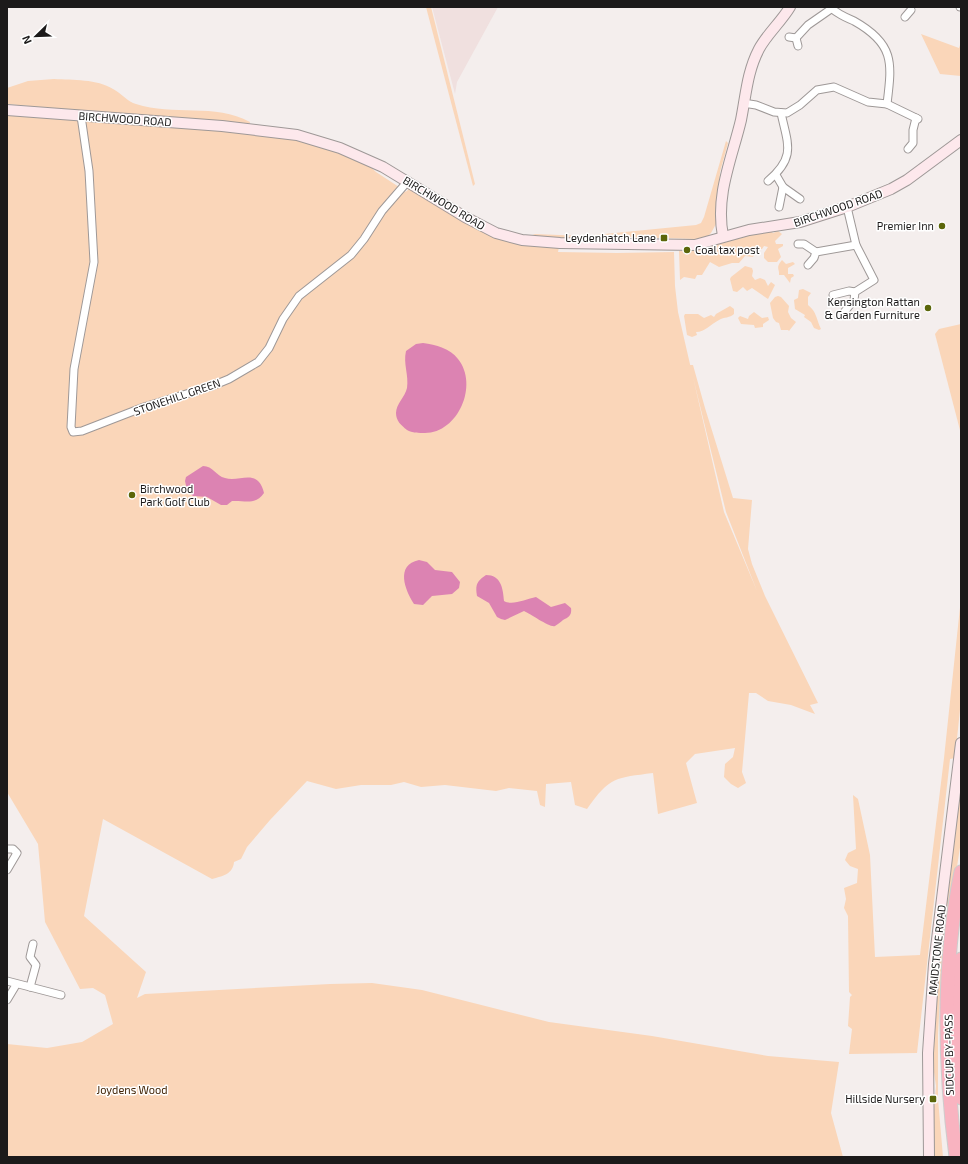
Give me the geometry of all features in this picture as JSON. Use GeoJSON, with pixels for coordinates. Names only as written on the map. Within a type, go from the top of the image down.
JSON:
{"type":"FeatureCollection","features":[{"type":"Feature","properties":{"kind":"highway"},"geometry":{"type":"LineString","coordinates":[[956,955],[961,872]]}},
{"type":"Feature","properties":{"kind":"highway","name":"SIDCUP BY-PASS"},"geometry":{"type":"LineString","coordinates":[[956,955],[961,1098]]}},
{"type":"Feature","properties":{"kind":"highway","name":"SIDCUP BY-PASS"},"geometry":{"type":"LineString","coordinates":[[956,955],[947,1031],[951,1120],[956,1157]]}},
{"type":"Feature","properties":{"kind":"highway"},"geometry":{"type":"LineString","coordinates":[[951,1120],[951,1157]]}},
{"type":"Feature","properties":{"kind":"street"},"geometry":{"type":"LineString","coordinates":[[723,236],[721,226],[723,189],[726,170],[741,119],[751,68],[760,48],[790,7]]}},
{"type":"Feature","properties":{"kind":"street"},"geometry":{"type":"LineString","coordinates":[[798,46],[792,37],[831,8],[867,28],[883,45],[887,52],[891,73],[887,104]]}},
{"type":"Feature","properties":{"kind":"street"},"geometry":{"type":"LineString","coordinates":[[905,17],[911,8]]}},
{"type":"Feature","properties":{"kind":"street"},"geometry":{"type":"LineString","coordinates":[[743,103],[756,104],[774,112],[781,113],[793,110],[817,90],[829,87],[840,88],[868,102],[887,104],[917,119],[913,130],[914,143],[908,149]]}},
{"type":"Feature","properties":{"kind":"street","name":"BIRCHWOOD ROAD"},"geometry":{"type":"LineString","coordinates":[[7,110],[222,126],[297,136],[358,155],[408,181],[481,226],[496,233],[522,240],[560,243],[695,245],[723,236],[800,222],[847,207],[899,185],[961,140]]}},
{"type":"Feature","properties":{"kind":"street"},"geometry":{"type":"LineString","coordinates":[[768,181],[776,175],[787,158],[789,152],[781,113]]}},
{"type":"Feature","properties":{"kind":"street","name":"STONEHILL GREEN"},"geometry":{"type":"LineString","coordinates":[[81,116],[89,171],[94,262],[74,369],[71,427],[73,432],[92,428],[144,407],[212,386],[229,379],[258,362],[269,348],[284,319],[299,296],[351,255],[364,239],[382,211],[408,181]]}},
{"type":"Feature","properties":{"kind":"street"},"geometry":{"type":"LineString","coordinates":[[776,175],[783,186],[800,199]]}},
{"type":"Feature","properties":{"kind":"street"},"geometry":{"type":"LineString","coordinates":[[779,207],[783,186]]}},
{"type":"Feature","properties":{"kind":"street"},"geometry":{"type":"LineString","coordinates":[[833,295],[849,291],[855,292],[874,280],[856,246],[847,207]]}},
{"type":"Feature","properties":{"kind":"street"},"geometry":{"type":"LineString","coordinates":[[798,244],[804,244],[816,252],[856,246]]}},
{"type":"Feature","properties":{"kind":"street"},"geometry":{"type":"LineString","coordinates":[[808,264],[814,258],[816,252]]}},
{"type":"Feature","properties":{"kind":"street"},"geometry":{"type":"LineString","coordinates":[[845,311],[854,300],[855,292]]}},
{"type":"Feature","properties":{"kind":"street","name":"MAIDSTONE ROAD"},"geometry":{"type":"LineString","coordinates":[[929,1157],[928,1053],[934,964],[961,743]]}},
{"type":"Feature","properties":{"kind":"street"},"geometry":{"type":"LineString","coordinates":[[7,849],[14,849],[17,853],[7,870]]}},
{"type":"Feature","properties":{"kind":"street"},"geometry":{"type":"LineString","coordinates":[[30,988],[36,965],[30,958],[33,944]]}},
{"type":"Feature","properties":{"kind":"street"},"geometry":{"type":"LineString","coordinates":[[7,981],[16,985],[61,995]]}},
{"type":"Feature","properties":{"kind":"street"},"geometry":{"type":"LineString","coordinates":[[7,1000],[16,985]]}},
{"type":"Feature","properties":{"kind":"shaded area"},"geometry":{"type":"Polygon","coordinates":[[[432,7],[498,7],[457,82],[455,94],[432,7]]]}},
{"type":"Feature","properties":{"kind":"shaded area"},"geometry":{"type":"Polygon","coordinates":[[[423,343],[442,348],[455,355],[464,370],[466,382],[462,406],[455,416],[447,425],[437,431],[425,433],[407,430],[401,425],[396,416],[397,407],[407,388],[405,360],[406,351],[416,344],[423,343]]]}},
{"type":"Feature","properties":{"kind":"shaded area"},"geometry":{"type":"Polygon","coordinates":[[[203,466],[206,466],[225,478],[253,478],[261,485],[264,493],[257,500],[249,502],[232,501],[227,505],[221,505],[207,497],[193,496],[187,490],[185,481],[186,477],[203,466]]]}},
{"type":"Feature","properties":{"kind":"shaded area"},"geometry":{"type":"Polygon","coordinates":[[[419,560],[427,562],[435,570],[452,572],[460,582],[459,588],[452,594],[432,596],[423,605],[414,604],[405,585],[404,572],[412,563],[419,560]]]}},
{"type":"Feature","properties":{"kind":"shaded area"},"geometry":{"type":"Polygon","coordinates":[[[486,575],[495,577],[498,580],[502,587],[504,601],[511,603],[536,597],[551,607],[565,603],[571,608],[570,614],[555,626],[545,623],[524,611],[505,620],[501,619],[497,617],[489,603],[477,596],[477,584],[486,575]]]}},
{"type":"Feature","properties":{"kind":"green space"},"geometry":{"type":"Polygon","coordinates":[[[426,7],[431,7],[475,184],[473,186],[426,7]]]}},
{"type":"Feature","properties":{"kind":"green space"},"geometry":{"type":"Polygon","coordinates":[[[921,34],[959,48],[961,42],[961,76],[940,74],[921,34]]]}},
{"type":"Feature","properties":{"kind":"green space"},"geometry":{"type":"Polygon","coordinates":[[[54,79],[100,83],[116,91],[133,103],[150,107],[223,113],[237,116],[250,122],[249,126],[7,104],[7,88],[28,81],[54,79]]]}},
{"type":"Feature","properties":{"kind":"green space","name":"Joydens Wood"},"geometry":{"type":"Polygon","coordinates":[[[7,113],[268,131],[358,155],[376,172],[399,187],[396,195],[407,191],[409,188],[461,219],[559,247],[558,252],[674,252],[675,286],[678,312],[690,365],[693,365],[733,498],[752,500],[748,549],[752,564],[765,596],[818,703],[810,705],[815,714],[791,705],[768,701],[756,693],[749,693],[742,772],[746,783],[738,788],[724,777],[725,764],[733,757],[735,748],[695,754],[686,763],[697,803],[658,814],[653,773],[630,776],[615,780],[602,790],[587,809],[575,805],[571,782],[546,784],[545,807],[540,805],[537,791],[509,788],[496,791],[445,785],[421,787],[404,782],[391,785],[361,785],[336,789],[307,781],[247,847],[241,859],[234,862],[230,872],[212,879],[103,819],[84,916],[146,972],[137,998],[145,994],[372,983],[422,990],[549,1022],[652,1036],[768,1056],[839,1062],[831,1113],[843,1157],[7,1157],[7,1044],[47,1048],[82,1042],[113,1024],[105,995],[93,988],[80,989],[45,922],[38,844],[7,792],[7,113]],[[693,378],[724,512],[757,591],[726,512],[693,378]]]}},
{"type":"Feature","properties":{"kind":"green space"},"geometry":{"type":"Polygon","coordinates":[[[726,141],[728,143],[720,172],[716,224],[707,237],[697,239],[622,237],[579,239],[530,236],[535,234],[584,236],[696,225],[701,223],[726,141]]]}},
{"type":"Feature","properties":{"kind":"green space"},"geometry":{"type":"Polygon","coordinates":[[[771,231],[773,233],[778,231],[782,234],[775,241],[776,244],[783,244],[783,246],[778,249],[781,257],[777,262],[768,262],[764,258],[764,253],[768,247],[764,246],[762,249],[757,249],[753,257],[745,256],[739,263],[732,263],[719,267],[710,262],[702,275],[697,275],[695,279],[684,277],[680,280],[679,251],[706,247],[725,239],[771,231]]]}},
{"type":"Feature","properties":{"kind":"green space"},"geometry":{"type":"Polygon","coordinates":[[[782,260],[786,264],[793,262],[795,264],[788,268],[788,274],[793,274],[794,276],[791,278],[790,283],[784,275],[779,275],[778,267],[782,260]]]}},
{"type":"Feature","properties":{"kind":"green space"},"geometry":{"type":"Polygon","coordinates":[[[745,266],[752,268],[752,276],[755,280],[760,278],[765,280],[768,286],[771,282],[775,285],[768,299],[752,288],[747,291],[743,287],[737,292],[733,291],[730,279],[745,266]]]}},
{"type":"Feature","properties":{"kind":"green space"},"geometry":{"type":"Polygon","coordinates":[[[803,289],[811,293],[808,297],[808,305],[815,313],[821,329],[819,330],[814,328],[811,322],[804,317],[805,315],[795,309],[794,300],[798,298],[799,290],[803,289]]]}},
{"type":"Feature","properties":{"kind":"green space"},"geometry":{"type":"Polygon","coordinates":[[[775,297],[781,297],[789,306],[788,312],[791,318],[796,322],[789,331],[781,330],[779,323],[773,318],[770,303],[775,297]]]}},
{"type":"Feature","properties":{"kind":"green space"},"geometry":{"type":"Polygon","coordinates":[[[730,306],[734,309],[734,314],[719,320],[702,331],[696,332],[697,335],[692,337],[687,335],[685,314],[698,314],[704,318],[711,315],[714,317],[716,314],[730,306]]]}},
{"type":"Feature","properties":{"kind":"green space"},"geometry":{"type":"Polygon","coordinates":[[[754,312],[762,318],[768,317],[769,320],[763,324],[763,327],[755,328],[754,325],[741,324],[738,318],[740,316],[748,319],[754,312]]]}},
{"type":"Feature","properties":{"kind":"green space"},"geometry":{"type":"Polygon","coordinates":[[[961,324],[961,434],[935,334],[939,329],[961,324]]]}},
{"type":"Feature","properties":{"kind":"green space"},"geometry":{"type":"Polygon","coordinates":[[[961,598],[961,700],[955,758],[950,759],[917,1053],[849,1054],[852,1029],[848,1026],[850,997],[852,995],[849,992],[848,916],[844,908],[846,899],[844,888],[857,883],[858,869],[850,866],[845,860],[848,853],[856,849],[853,795],[858,799],[870,855],[875,957],[920,955],[944,758],[961,598]]]}},
{"type":"Feature","properties":{"kind":"green space"},"geometry":{"type":"Polygon","coordinates":[[[961,784],[961,841],[949,918],[944,975],[941,975],[938,1035],[938,1099],[943,1157],[934,1157],[933,1117],[936,1086],[933,1065],[938,965],[961,784]]]}},
{"type":"Feature","properties":{"kind":"place","name":"Premier Inn"},"geometry":{"type":"Point","coordinates":[942,226]}},
{"type":"Feature","properties":{"kind":"place","name":"Leydenhatch Lane"},"geometry":{"type":"Point","coordinates":[664,238]}},
{"type":"Feature","properties":{"kind":"place","name":"Coal tax post"},"geometry":{"type":"Point","coordinates":[687,250]}},
{"type":"Feature","properties":{"kind":"place","name":"Kensington Rattan & Garden Furniture"},"geometry":{"type":"Point","coordinates":[928,308]}},
{"type":"Feature","properties":{"kind":"place","name":"Birchwood Park Golf Club"},"geometry":{"type":"Point","coordinates":[132,495]}},
{"type":"Feature","properties":{"kind":"place","name":"Hillside Nursery"},"geometry":{"type":"Point","coordinates":[933,1099]}}]}
